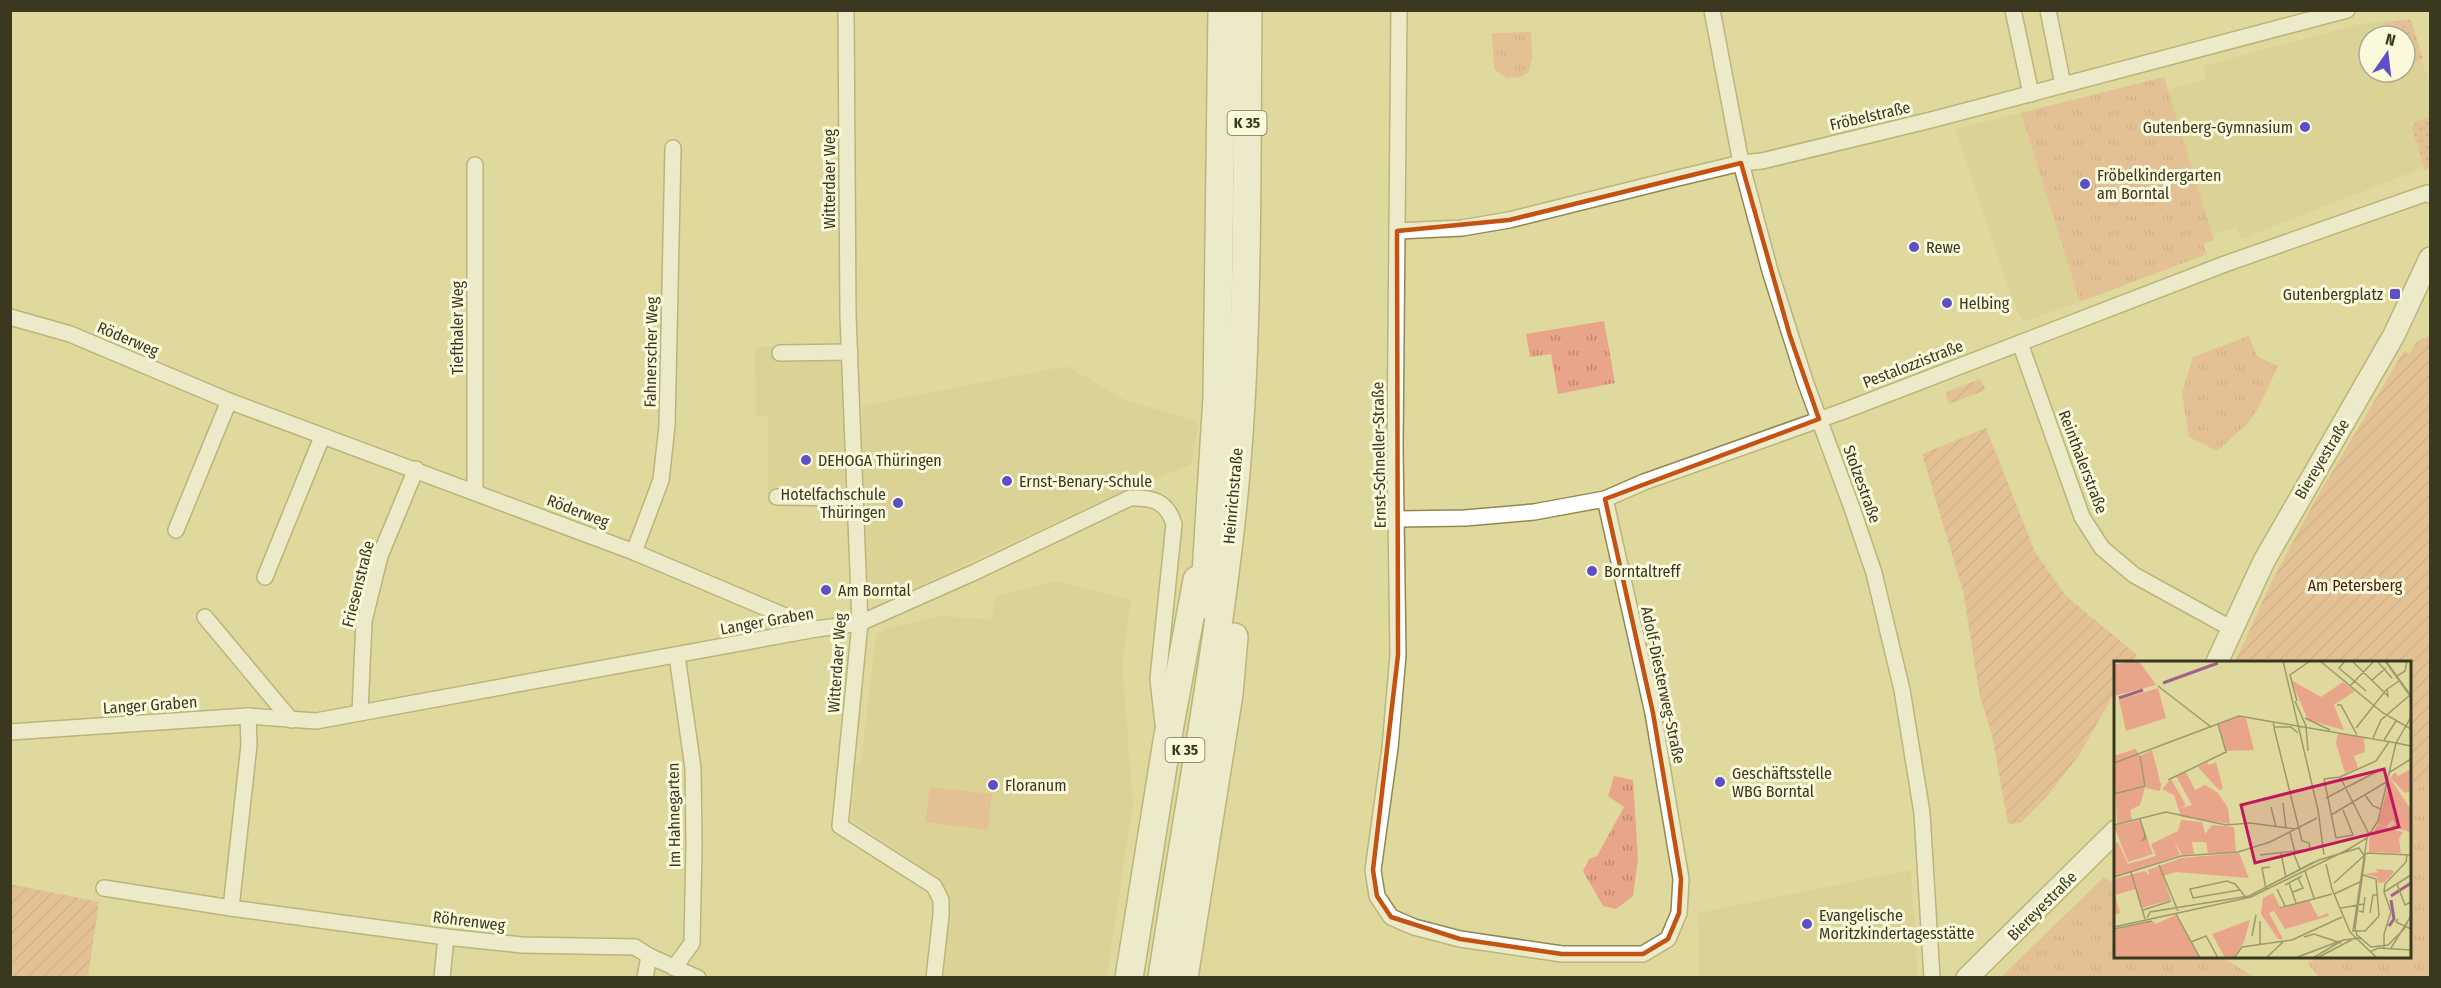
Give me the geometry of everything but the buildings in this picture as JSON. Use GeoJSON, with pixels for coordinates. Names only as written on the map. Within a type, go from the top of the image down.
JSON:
{"type":"FeatureCollection","features":[{"type":"Feature","properties":{"kind":"highway","name":"Heinrichstraße"},"geometry":{"type":"LineString","coordinates":[[1162,978],[1178,868],[1211,680],[1220,521],[1217,397],[1222,10]]}},
{"type":"Feature","properties":{"kind":"highway","name":"Heinrichstraße"},"geometry":{"type":"LineString","coordinates":[[1150,978],[1196,683],[1204,602],[1240,414],[1248,10]]}},
{"type":"Feature","properties":{"kind":"highway","name":"K 35"},"geometry":{"type":"LineString","coordinates":[[1129,978],[1167,741],[1220,521]]}},
{"type":"Feature","properties":{"kind":"highway","name":"K 35"},"geometry":{"type":"LineString","coordinates":[[1184,978],[1229,694],[1242,544],[1220,521]]}},
{"type":"Feature","properties":{"kind":"main road","name":"Biereyestraße"},"geometry":{"type":"LineString","coordinates":[[2218,661],[2264,561],[2388,344],[2430,258]]}},
{"type":"Feature","properties":{"kind":"main road","name":"Biereyestraße"},"geometry":{"type":"LineString","coordinates":[[1967,978],[2114,832]]}},
{"type":"Feature","properties":{"kind":"street","name":"Witterdaer Weg"},"geometry":{"type":"LineString","coordinates":[[846,10],[850,352],[860,623],[840,826],[934,886],[941,900],[934,978]]}},
{"type":"Feature","properties":{"kind":"street","name":"Ernst-Schneller-Straße"},"geometry":{"type":"LineString","coordinates":[[1377,896],[1373,870],[1390,748],[1398,655],[1398,519],[1395,447],[1396,126],[1399,10]]}},
{"type":"Feature","properties":{"kind":"street","name":"Stolzestraße"},"geometry":{"type":"LineString","coordinates":[[1712,10],[1741,163],[1770,272],[1804,381],[1874,573],[1902,690],[1922,813],[1932,978]]}},
{"type":"Feature","properties":{"kind":"street"},"geometry":{"type":"LineString","coordinates":[[2013,10],[2031,94]]}},
{"type":"Feature","properties":{"kind":"street"},"geometry":{"type":"LineString","coordinates":[[2048,10],[2063,85]]}},
{"type":"Feature","properties":{"kind":"street","name":"Fröbelstraße"},"geometry":{"type":"LineString","coordinates":[[1397,231],[1462,228],[1509,220],[2031,94],[2347,10]]}},
{"type":"Feature","properties":{"kind":"street","name":"Fahnerscher Weg"},"geometry":{"type":"LineString","coordinates":[[634,552],[661,480],[668,426],[673,148]]}},
{"type":"Feature","properties":{"kind":"street","name":"Tiefthaler Weg"},"geometry":{"type":"LineString","coordinates":[[475,165],[475,491]]}},
{"type":"Feature","properties":{"kind":"street","name":"Pestalozzistraße"},"geometry":{"type":"LineString","coordinates":[[1398,519],[1465,518],[1534,512],[1605,499],[1644,482],[1819,419],[2225,264],[2427,193],[2430,195]]}},
{"type":"Feature","properties":{"kind":"street","name":"Röderweg"},"geometry":{"type":"LineString","coordinates":[[10,317],[70,334],[229,401],[322,437],[416,469],[634,552],[816,629]]}},
{"type":"Feature","properties":{"kind":"street","name":"Reinthalerstraße"},"geometry":{"type":"LineString","coordinates":[[2020,342],[2082,517],[2102,548],[2133,575],[2232,629]]}},
{"type":"Feature","properties":{"kind":"street"},"geometry":{"type":"LineString","coordinates":[[780,353],[850,352]]}},
{"type":"Feature","properties":{"kind":"street"},"geometry":{"type":"LineString","coordinates":[[176,530],[229,401]]}},
{"type":"Feature","properties":{"kind":"street"},"geometry":{"type":"LineString","coordinates":[[265,578],[322,437]]}},
{"type":"Feature","properties":{"kind":"street","name":"Friesenstraße"},"geometry":{"type":"LineString","coordinates":[[360,712],[364,621],[380,556],[416,469]]}},
{"type":"Feature","properties":{"kind":"street"},"geometry":{"type":"LineString","coordinates":[[777,497],[855,498]]}},
{"type":"Feature","properties":{"kind":"street","name":"Langer Graben"},"geometry":{"type":"LineString","coordinates":[[10,732],[248,716],[316,721],[816,629],[860,623],[975,572],[1130,498],[1147,497],[1163,503],[1171,513],[1174,524],[1158,679],[1159,701],[1167,741]]}},
{"type":"Feature","properties":{"kind":"street","name":"Adolf-Diesterweg-Straße"},"geometry":{"type":"LineString","coordinates":[[1377,896],[1391,918],[1414,927],[1460,939],[1562,954],[1643,954],[1668,939],[1679,913],[1681,879],[1653,713],[1605,499]]}},
{"type":"Feature","properties":{"kind":"street"},"geometry":{"type":"LineString","coordinates":[[206,617],[291,720]]}},
{"type":"Feature","properties":{"kind":"street","name":"Im Hahnegarten"},"geometry":{"type":"LineString","coordinates":[[674,968],[692,943],[694,846],[693,768],[677,656]]}},
{"type":"Feature","properties":{"kind":"street"},"geometry":{"type":"LineString","coordinates":[[231,908],[249,745],[248,716]]}},
{"type":"Feature","properties":{"kind":"street","name":"Röhrenweg"},"geometry":{"type":"LineString","coordinates":[[104,888],[446,937],[522,945],[635,947],[649,956],[698,978]]}},
{"type":"Feature","properties":{"kind":"street"},"geometry":{"type":"LineString","coordinates":[[442,978],[446,937]]}},
{"type":"Feature","properties":{"kind":"street"},"geometry":{"type":"LineString","coordinates":[[645,978],[649,956]]}},
{"type":"Feature","properties":{"kind":"highlighted area"},"geometry":{"type":"Polygon","coordinates":[[[1741,163],[1790,336],[1819,419],[1605,499],[1653,713],[1681,879],[1679,913],[1668,939],[1643,954],[1562,954],[1460,939],[1391,917],[1377,896],[1373,870],[1398,655],[1397,231],[1509,220],[1741,163]]]}},
{"type":"Feature","properties":{"kind":"shaded area"},"geometry":{"type":"Polygon","coordinates":[[[2409,19],[2411,24],[2359,24],[2409,19]]]}},
{"type":"Feature","properties":{"kind":"shaded area"},"geometry":{"type":"Polygon","coordinates":[[[2357,25],[2357,84],[2417,84],[2417,45],[2430,87],[2430,165],[2241,239],[2236,227],[2213,235],[2214,240],[2203,245],[2207,254],[2023,322],[2011,297],[1955,129],[2164,77],[2168,90],[2206,79],[2203,66],[2357,25]]]}},
{"type":"Feature","properties":{"kind":"shaded area","name":"DEHOGA Thüringen"},"geometry":{"type":"Polygon","coordinates":[[[755,347],[841,347],[845,503],[768,504],[768,417],[756,416],[755,347]]]}},
{"type":"Feature","properties":{"kind":"shaded area","name":"Ernst-Benary-Schule"},"geometry":{"type":"Polygon","coordinates":[[[1067,366],[1123,399],[1198,422],[1192,464],[1108,498],[897,596],[885,599],[869,593],[864,581],[862,406],[1067,366]]]}},
{"type":"Feature","properties":{"kind":"shaded area","name":"Floranum"},"geometry":{"type":"Polygon","coordinates":[[[1055,581],[1131,600],[1122,664],[1133,803],[1107,977],[943,977],[950,907],[948,894],[941,880],[852,820],[855,767],[861,762],[876,634],[888,628],[941,616],[992,620],[995,597],[1055,581]]]}},
{"type":"Feature","properties":{"kind":"shaded area","name":"Evangelische Moritzkindertagesstätte"},"geometry":{"type":"Polygon","coordinates":[[[1911,870],[1918,977],[1699,977],[1698,913],[1911,870]]]}},
{"type":"Feature","properties":{"kind":"green space"},"geometry":{"type":"Polygon","coordinates":[[[2411,20],[2412,24],[2385,24],[2384,22],[2411,20]]]}},
{"type":"Feature","properties":{"kind":"green space"},"geometry":{"type":"Polygon","coordinates":[[[1531,32],[1532,57],[1529,72],[1521,77],[1507,78],[1494,69],[1492,33],[1531,32]]]}},
{"type":"Feature","properties":{"kind":"green space"},"geometry":{"type":"Polygon","coordinates":[[[2417,40],[2423,59],[2417,61],[2417,40]]]}},
{"type":"Feature","properties":{"kind":"green space","name":"Fröbelkindergarten am Borntal"},"geometry":{"type":"Polygon","coordinates":[[[2164,77],[2214,240],[2203,244],[2207,254],[2080,302],[2021,113],[2164,77]]]}},
{"type":"Feature","properties":{"kind":"green space"},"geometry":{"type":"Polygon","coordinates":[[[2430,117],[2430,167],[2425,170],[2412,129],[2415,122],[2430,117]]]}},
{"type":"Feature","properties":{"kind":"green space"},"geometry":{"type":"Polygon","coordinates":[[[1604,321],[1615,383],[1558,394],[1551,354],[1530,357],[1526,334],[1604,321]]]}},
{"type":"Feature","properties":{"kind":"green space","name":"Am Petersberg"},"geometry":{"type":"Polygon","coordinates":[[[2430,335],[2430,781],[2411,790],[2411,661],[2235,661],[2272,581],[2313,504],[2404,351],[2409,354],[2417,342],[2430,335]]]}},
{"type":"Feature","properties":{"kind":"green space"},"geometry":{"type":"Polygon","coordinates":[[[2249,336],[2257,356],[2278,366],[2260,405],[2248,423],[2217,451],[2189,437],[2182,393],[2193,357],[2249,336]]]}},
{"type":"Feature","properties":{"kind":"green space"},"geometry":{"type":"Polygon","coordinates":[[[1980,379],[1986,390],[1949,404],[1947,392],[1980,379]]]}},
{"type":"Feature","properties":{"kind":"green space"},"geometry":{"type":"Polygon","coordinates":[[[1986,428],[2035,552],[2066,596],[2137,655],[2133,661],[2114,661],[2114,694],[2079,755],[2045,799],[2021,823],[2008,824],[1992,735],[1980,697],[1963,591],[1922,454],[1986,428]]]}},
{"type":"Feature","properties":{"kind":"green space"},"geometry":{"type":"Polygon","coordinates":[[[1614,776],[1633,780],[1638,859],[1633,896],[1616,909],[1603,906],[1583,871],[1589,859],[1597,856],[1624,807],[1608,796],[1614,776]]]}},
{"type":"Feature","properties":{"kind":"green space"},"geometry":{"type":"Polygon","coordinates":[[[2430,781],[2430,977],[2319,977],[2307,963],[2318,958],[2411,958],[2411,790],[2430,781]]]}},
{"type":"Feature","properties":{"kind":"green space"},"geometry":{"type":"Polygon","coordinates":[[[930,787],[992,794],[988,830],[925,822],[930,787]]]}},
{"type":"Feature","properties":{"kind":"green space"},"geometry":{"type":"Polygon","coordinates":[[[2104,877],[2114,883],[2114,958],[2224,958],[2254,977],[2001,977],[2104,877]]]}},
{"type":"Feature","properties":{"kind":"green space"},"geometry":{"type":"Polygon","coordinates":[[[10,884],[99,902],[88,977],[11,977],[10,884]]]}},
{"type":"Feature","properties":{"kind":"place","name":"Gutenberg-Gymnasium"},"geometry":{"type":"Point","coordinates":[2305,127]}},
{"type":"Feature","properties":{"kind":"place","name":"Fröbelkindergarten am Borntal"},"geometry":{"type":"Point","coordinates":[2085,184]}},
{"type":"Feature","properties":{"kind":"place","name":"Rewe"},"geometry":{"type":"Point","coordinates":[1914,247]}},
{"type":"Feature","properties":{"kind":"place","name":"Gutenbergplatz"},"geometry":{"type":"Point","coordinates":[2395,294]}},
{"type":"Feature","properties":{"kind":"place","name":"Helbing"},"geometry":{"type":"Point","coordinates":[1947,303]}},
{"type":"Feature","properties":{"kind":"place","name":"DEHOGA Thüringen"},"geometry":{"type":"Point","coordinates":[806,460]}},
{"type":"Feature","properties":{"kind":"place","name":"Ernst-Benary-Schule"},"geometry":{"type":"Point","coordinates":[1007,481]}},
{"type":"Feature","properties":{"kind":"place","name":"Hotelfachschule Thüringen"},"geometry":{"type":"Point","coordinates":[898,503]}},
{"type":"Feature","properties":{"kind":"place","name":"Borntaltreff"},"geometry":{"type":"Point","coordinates":[1592,571]}},
{"type":"Feature","properties":{"kind":"place","name":"Am Borntal"},"geometry":{"type":"Point","coordinates":[826,590]}},
{"type":"Feature","properties":{"kind":"place","name":"Geschäftsstelle WBG Borntal"},"geometry":{"type":"Point","coordinates":[1720,782]}},
{"type":"Feature","properties":{"kind":"place","name":"Floranum"},"geometry":{"type":"Point","coordinates":[993,785]}},
{"type":"Feature","properties":{"kind":"place","name":"Evangelische Moritzkindertagesstätte"},"geometry":{"type":"Point","coordinates":[1807,924]}}]}
